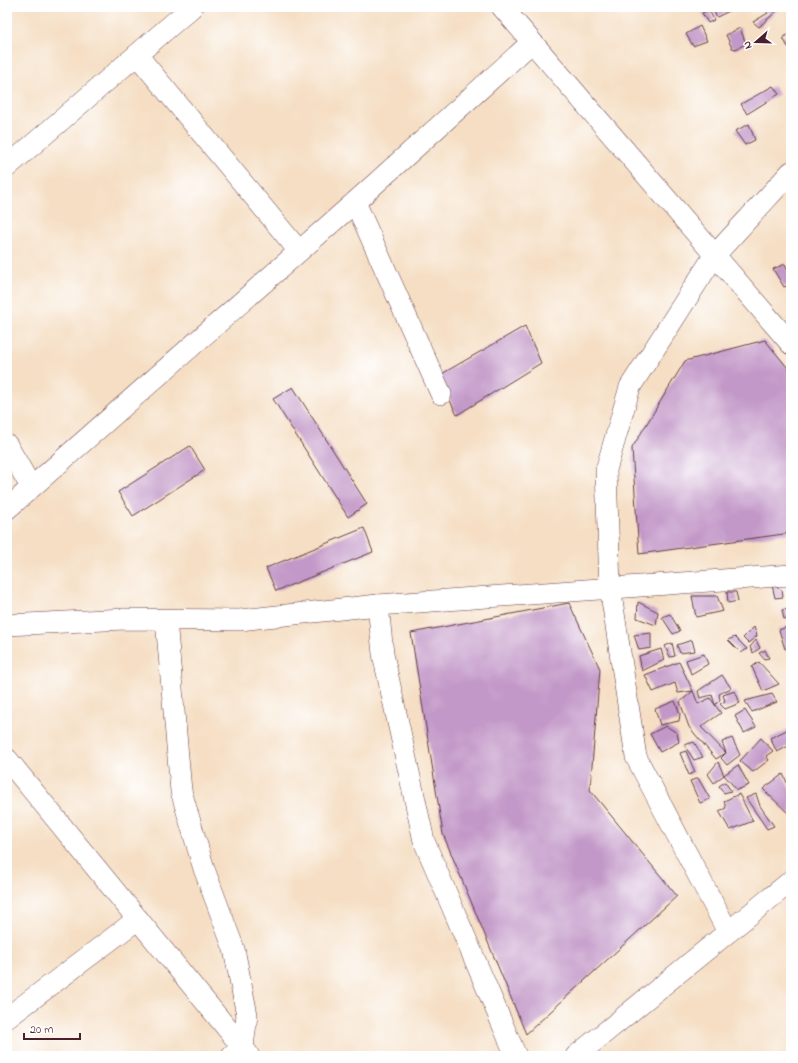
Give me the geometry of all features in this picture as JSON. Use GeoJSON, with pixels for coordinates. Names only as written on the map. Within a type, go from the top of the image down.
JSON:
{"type":"FeatureCollection","features":[{"type":"Feature","properties":{"kind":"street"},"geometry":{"type":"LineString","coordinates":[[7,167],[192,7]]}},
{"type":"Feature","properties":{"kind":"street"},"geometry":{"type":"LineString","coordinates":[[502,7],[531,43],[791,344]]}},
{"type":"Feature","properties":{"kind":"street"},"geometry":{"type":"LineString","coordinates":[[7,509],[355,202],[531,43]]}},
{"type":"Feature","properties":{"kind":"street"},"geometry":{"type":"LineString","coordinates":[[137,55],[299,251]]}},
{"type":"Feature","properties":{"kind":"street"},"geometry":{"type":"LineString","coordinates":[[728,932],[636,757],[610,587],[606,470],[630,387],[714,256],[791,172]]}},
{"type":"Feature","properties":{"kind":"street"},"geometry":{"type":"LineString","coordinates":[[355,202],[441,394]]}},
{"type":"Feature","properties":{"kind":"street"},"geometry":{"type":"LineString","coordinates":[[7,444],[31,487]]}},
{"type":"Feature","properties":{"kind":"street"},"geometry":{"type":"LineString","coordinates":[[7,625],[124,619],[240,620],[378,605],[791,575]]}},
{"type":"Feature","properties":{"kind":"street"},"geometry":{"type":"LineString","coordinates":[[378,605],[384,654],[424,841],[516,1056]]}},
{"type":"Feature","properties":{"kind":"street"},"geometry":{"type":"LineString","coordinates":[[166,620],[181,791],[204,869],[234,949],[247,1015],[242,1053]]}},
{"type":"Feature","properties":{"kind":"street"},"geometry":{"type":"LineString","coordinates":[[7,759],[138,919],[242,1053]]}},
{"type":"Feature","properties":{"kind":"street"},"geometry":{"type":"LineString","coordinates":[[576,1056],[791,881]]}},
{"type":"Feature","properties":{"kind":"street"},"geometry":{"type":"LineString","coordinates":[[7,1018],[138,919]]}},
{"type":"Feature","properties":{"kind":"building"},"geometry":{"type":"Polygon","coordinates":[[[653,7],[665,7],[658,12],[653,7]]]}},
{"type":"Feature","properties":{"kind":"building"},"geometry":{"type":"Polygon","coordinates":[[[715,7],[732,7],[733,9],[717,17],[712,9],[715,7]]]}},
{"type":"Feature","properties":{"kind":"building"},"geometry":{"type":"Polygon","coordinates":[[[763,7],[781,7],[759,27],[753,22],[768,13],[763,7]]]}},
{"type":"Feature","properties":{"kind":"building"},"geometry":{"type":"Polygon","coordinates":[[[709,10],[714,20],[708,23],[702,13],[709,10]]]}},
{"type":"Feature","properties":{"kind":"building"},"geometry":{"type":"Polygon","coordinates":[[[700,26],[707,41],[693,46],[686,34],[700,26]]]}},
{"type":"Feature","properties":{"kind":"building"},"geometry":{"type":"Polygon","coordinates":[[[740,28],[746,44],[736,49],[732,48],[726,35],[740,28]]]}},
{"type":"Feature","properties":{"kind":"building"},"geometry":{"type":"Polygon","coordinates":[[[791,32],[791,45],[788,47],[783,38],[791,32]]]}},
{"type":"Feature","properties":{"kind":"building"},"geometry":{"type":"Polygon","coordinates":[[[773,86],[779,94],[747,114],[741,104],[773,86]]]}},
{"type":"Feature","properties":{"kind":"building"},"geometry":{"type":"Polygon","coordinates":[[[749,124],[755,140],[745,145],[735,131],[749,124]]]}},
{"type":"Feature","properties":{"kind":"building"},"geometry":{"type":"Polygon","coordinates":[[[785,264],[791,278],[791,284],[784,287],[773,269],[785,264]]]}},
{"type":"Feature","properties":{"kind":"building"},"geometry":{"type":"Polygon","coordinates":[[[525,326],[541,363],[457,415],[438,376],[525,326]]]}},
{"type":"Feature","properties":{"kind":"building"},"geometry":{"type":"Polygon","coordinates":[[[765,340],[791,372],[791,533],[639,554],[632,448],[685,361],[765,340]]]}},
{"type":"Feature","properties":{"kind":"building"},"geometry":{"type":"Polygon","coordinates":[[[293,387],[367,504],[348,517],[273,399],[293,387]]]}},
{"type":"Feature","properties":{"kind":"building"},"geometry":{"type":"Polygon","coordinates":[[[190,446],[205,470],[133,516],[118,492],[190,446]]]}},
{"type":"Feature","properties":{"kind":"building"},"geometry":{"type":"Polygon","coordinates":[[[364,528],[373,552],[276,591],[266,568],[364,528]]]}},
{"type":"Feature","properties":{"kind":"building"},"geometry":{"type":"Polygon","coordinates":[[[791,584],[791,596],[789,596],[787,585],[791,584]]]}},
{"type":"Feature","properties":{"kind":"building"},"geometry":{"type":"Polygon","coordinates":[[[772,585],[782,590],[783,597],[775,598],[772,585]]]}},
{"type":"Feature","properties":{"kind":"building"},"geometry":{"type":"Polygon","coordinates":[[[727,592],[736,592],[738,601],[728,603],[727,592]]]}},
{"type":"Feature","properties":{"kind":"building"},"geometry":{"type":"Polygon","coordinates":[[[692,596],[717,596],[723,611],[696,617],[692,596]]]}},
{"type":"Feature","properties":{"kind":"building"},"geometry":{"type":"Polygon","coordinates":[[[638,602],[658,612],[656,625],[637,618],[638,602]]]}},
{"type":"Feature","properties":{"kind":"building"},"geometry":{"type":"Polygon","coordinates":[[[569,603],[600,669],[590,790],[677,896],[526,1034],[443,834],[411,633],[569,603]]]}},
{"type":"Feature","properties":{"kind":"building"},"geometry":{"type":"Polygon","coordinates":[[[789,609],[791,617],[784,619],[782,610],[789,609]]]}},
{"type":"Feature","properties":{"kind":"building"},"geometry":{"type":"Polygon","coordinates":[[[670,614],[680,631],[673,634],[662,617],[670,614]]]}},
{"type":"Feature","properties":{"kind":"building"},"geometry":{"type":"Polygon","coordinates":[[[789,626],[791,631],[791,647],[785,649],[779,630],[789,626]]]}},
{"type":"Feature","properties":{"kind":"building"},"geometry":{"type":"Polygon","coordinates":[[[754,627],[757,636],[748,643],[743,638],[754,627]]]}},
{"type":"Feature","properties":{"kind":"building"},"geometry":{"type":"Polygon","coordinates":[[[651,633],[651,648],[639,650],[634,635],[651,633]]]}},
{"type":"Feature","properties":{"kind":"building"},"geometry":{"type":"Polygon","coordinates":[[[735,637],[747,649],[741,653],[728,640],[735,637]]]}},
{"type":"Feature","properties":{"kind":"building"},"geometry":{"type":"Polygon","coordinates":[[[692,640],[695,651],[680,653],[677,645],[692,640]]]}},
{"type":"Feature","properties":{"kind":"building"},"geometry":{"type":"Polygon","coordinates":[[[756,640],[760,648],[753,653],[750,647],[756,640]]]}},
{"type":"Feature","properties":{"kind":"building"},"geometry":{"type":"Polygon","coordinates":[[[672,643],[675,656],[670,657],[665,646],[672,643]]]}},
{"type":"Feature","properties":{"kind":"building"},"geometry":{"type":"Polygon","coordinates":[[[661,649],[664,660],[642,671],[639,656],[661,649]]]}},
{"type":"Feature","properties":{"kind":"building"},"geometry":{"type":"Polygon","coordinates":[[[765,650],[769,658],[764,659],[759,653],[765,650]]]}},
{"type":"Feature","properties":{"kind":"building"},"geometry":{"type":"Polygon","coordinates":[[[704,654],[708,664],[691,674],[686,660],[704,654]]]}},
{"type":"Feature","properties":{"kind":"building"},"geometry":{"type":"Polygon","coordinates":[[[679,662],[693,691],[678,693],[675,683],[653,692],[645,675],[679,662]]]}},
{"type":"Feature","properties":{"kind":"building"},"geometry":{"type":"Polygon","coordinates":[[[759,662],[779,684],[763,691],[752,667],[759,662]]]}},
{"type":"Feature","properties":{"kind":"building"},"geometry":{"type":"Polygon","coordinates":[[[722,675],[731,688],[719,694],[720,700],[715,705],[712,695],[700,698],[698,691],[722,675]]]}},
{"type":"Feature","properties":{"kind":"building"},"geometry":{"type":"Polygon","coordinates":[[[693,691],[698,704],[710,698],[721,713],[701,727],[726,753],[716,759],[689,727],[680,702],[693,691]]]}},
{"type":"Feature","properties":{"kind":"building"},"geometry":{"type":"Polygon","coordinates":[[[735,691],[740,703],[725,709],[720,704],[725,701],[723,695],[735,691]]]}},
{"type":"Feature","properties":{"kind":"building"},"geometry":{"type":"Polygon","coordinates":[[[772,694],[777,702],[752,712],[745,701],[772,694]]]}},
{"type":"Feature","properties":{"kind":"building"},"geometry":{"type":"Polygon","coordinates":[[[675,701],[680,714],[679,721],[660,725],[655,709],[675,701]]]}},
{"type":"Feature","properties":{"kind":"building"},"geometry":{"type":"Polygon","coordinates":[[[745,710],[756,727],[744,733],[735,716],[745,710]]]}},
{"type":"Feature","properties":{"kind":"building"},"geometry":{"type":"Polygon","coordinates":[[[666,726],[677,733],[679,742],[660,752],[650,734],[666,726]]]}},
{"type":"Feature","properties":{"kind":"building"},"geometry":{"type":"Polygon","coordinates":[[[791,728],[791,745],[777,752],[770,738],[791,728]]]}},
{"type":"Feature","properties":{"kind":"building"},"geometry":{"type":"Polygon","coordinates":[[[732,738],[740,755],[727,765],[721,758],[726,753],[722,742],[732,738]]]}},
{"type":"Feature","properties":{"kind":"building"},"geometry":{"type":"Polygon","coordinates":[[[761,738],[773,751],[766,756],[769,760],[753,772],[740,761],[761,738]]]}},
{"type":"Feature","properties":{"kind":"building"},"geometry":{"type":"Polygon","coordinates":[[[694,742],[703,757],[694,760],[684,745],[694,742]]]}},
{"type":"Feature","properties":{"kind":"building"},"geometry":{"type":"Polygon","coordinates":[[[686,751],[695,772],[689,775],[680,753],[686,751]]]}},
{"type":"Feature","properties":{"kind":"building"},"geometry":{"type":"Polygon","coordinates":[[[718,762],[724,775],[714,783],[708,774],[718,762]]]}},
{"type":"Feature","properties":{"kind":"building"},"geometry":{"type":"Polygon","coordinates":[[[738,765],[749,785],[737,790],[724,775],[738,765]]]}},
{"type":"Feature","properties":{"kind":"building"},"geometry":{"type":"Polygon","coordinates":[[[783,774],[791,791],[791,813],[789,814],[763,789],[783,774]]]}},
{"type":"Feature","properties":{"kind":"building"},"geometry":{"type":"Polygon","coordinates":[[[698,778],[710,799],[700,803],[690,781],[698,778]]]}},
{"type":"Feature","properties":{"kind":"building"},"geometry":{"type":"Polygon","coordinates":[[[725,782],[731,791],[724,793],[719,786],[725,782]]]}},
{"type":"Feature","properties":{"kind":"building"},"geometry":{"type":"Polygon","coordinates":[[[739,794],[753,821],[730,830],[719,811],[726,808],[724,801],[739,794]]]}},
{"type":"Feature","properties":{"kind":"building"},"geometry":{"type":"Polygon","coordinates":[[[756,794],[760,806],[774,826],[767,829],[746,798],[756,794]]]}}]}
